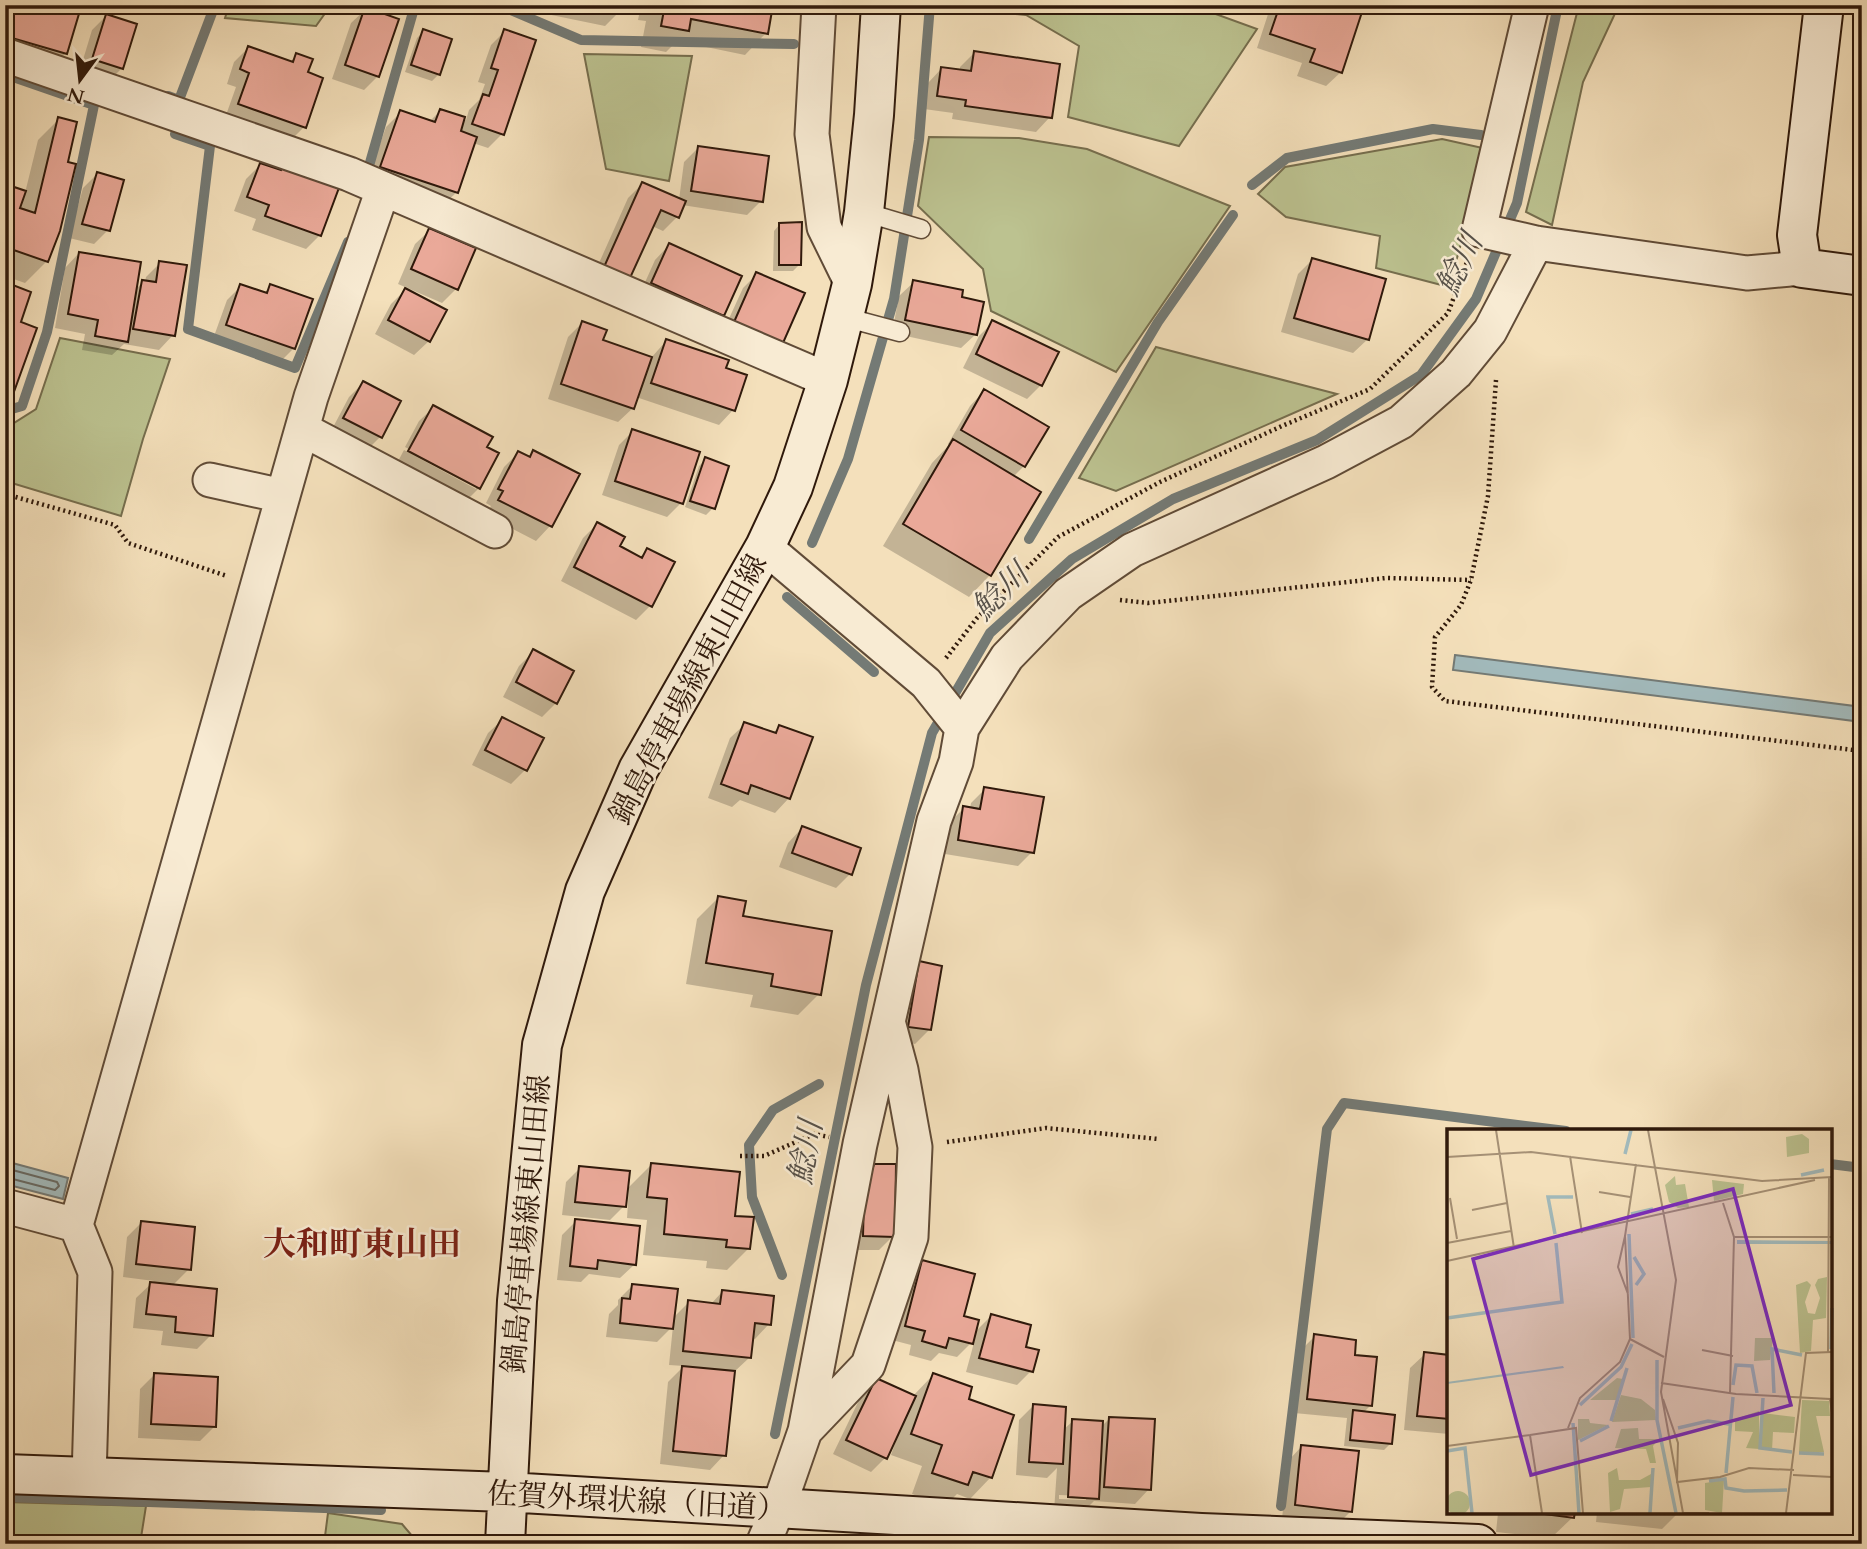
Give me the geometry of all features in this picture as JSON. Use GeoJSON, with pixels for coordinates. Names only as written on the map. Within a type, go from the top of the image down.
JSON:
{"type":"FeatureCollection","features":[{"type":"Feature","properties":{"kind":"street"},"geometry":{"type":"LineString","coordinates":[[819,5],[812,134],[824,227],[857,309]]}},
{"type":"Feature","properties":{"kind":"street","name":"鍋島停車場線東山田線"},"geometry":{"type":"LineString","coordinates":[[505,1544],[517,1301],[542,1045],[586,891],[638,770],[765,547],[793,487],[828,380],[857,309],[880,217],[874,115],[881,5]]}},
{"type":"Feature","properties":{"kind":"street"},"geometry":{"type":"LineString","coordinates":[[1532,5],[1479,230],[1536,243],[1747,273],[1802,268],[1862,276]]}},
{"type":"Feature","properties":{"kind":"street"},"geometry":{"type":"LineString","coordinates":[[1802,268],[1797,235],[1824,5]]}},
{"type":"Feature","properties":{"kind":"street"},"geometry":{"type":"LineString","coordinates":[[5,55],[349,174],[828,380]]}},
{"type":"Feature","properties":{"kind":"street"},"geometry":{"type":"LineString","coordinates":[[89,1478],[95,1272],[76,1225],[311,397],[383,189]]}},
{"type":"Feature","properties":{"kind":"street"},"geometry":{"type":"LineString","coordinates":[[763,1544],[778,1509],[804,1431],[860,1143],[934,821],[956,762],[962,728],[1007,657],[1068,594],[1132,550],[1326,463],[1401,422],[1456,373],[1490,331],[1536,243]]}},
{"type":"Feature","properties":{"kind":"street"},"geometry":{"type":"LineString","coordinates":[[302,429],[495,531]]}},
{"type":"Feature","properties":{"kind":"street"},"geometry":{"type":"LineString","coordinates":[[209,480],[283,496]]}},
{"type":"Feature","properties":{"kind":"street"},"geometry":{"type":"LineString","coordinates":[[765,547],[926,683],[962,728]]}},
{"type":"Feature","properties":{"kind":"street"},"geometry":{"type":"LineString","coordinates":[[804,1431],[868,1365],[911,1237],[915,1147],[901,1070],[888,1023]]}},
{"type":"Feature","properties":{"kind":"street"},"geometry":{"type":"LineString","coordinates":[[5,1206],[76,1225]]}},
{"type":"Feature","properties":{"kind":"street","name":"佐賀外環状線（旧道）"},"geometry":{"type":"LineString","coordinates":[[5,1474],[506,1492],[778,1509],[1088,1535],[1201,1533],[1478,1544]]}},
{"type":"Feature","properties":{"kind":"lane"},"geometry":{"type":"LineString","coordinates":[[880,217],[921,229]]}},
{"type":"Feature","properties":{"kind":"lane"},"geometry":{"type":"LineString","coordinates":[[857,309],[900,332]]}},
{"type":"Feature","properties":{"kind":"path"},"geometry":{"type":"LineString","coordinates":[[926,683],[977,618],[1058,537],[1160,482],[1370,389],[1448,313],[1479,230]]}},
{"type":"Feature","properties":{"kind":"path"},"geometry":{"type":"LineString","coordinates":[[1490,331],[1496,369],[1488,496],[1471,580],[1461,605],[1435,636],[1432,687],[1445,701],[1862,751]]}},
{"type":"Feature","properties":{"kind":"path"},"geometry":{"type":"LineString","coordinates":[[5,494],[115,525],[128,543],[257,586]]}},
{"type":"Feature","properties":{"kind":"path"},"geometry":{"type":"LineString","coordinates":[[1068,594],[1148,603],[1386,578],[1471,580]]}},
{"type":"Feature","properties":{"kind":"path"},"geometry":{"type":"LineString","coordinates":[[915,1147],[1046,1128],[1158,1139]]}},
{"type":"Feature","properties":{"kind":"path"},"geometry":{"type":"LineString","coordinates":[[740,1156],[764,1156],[814,1134]]}},
{"type":"Feature","properties":{"kind":"green space"},"geometry":{"type":"Polygon","coordinates":[[[229,5],[331,5],[316,26],[225,18],[229,5]]]}},
{"type":"Feature","properties":{"kind":"green space"},"geometry":{"type":"Polygon","coordinates":[[[1191,5],[1257,29],[1179,146],[1068,117],[1079,46],[1026,15],[944,7],[1191,5]]]}},
{"type":"Feature","properties":{"kind":"green space"},"geometry":{"type":"Polygon","coordinates":[[[1579,5],[1619,5],[1583,82],[1552,225],[1526,212],[1579,5]]]}},
{"type":"Feature","properties":{"kind":"green space"},"geometry":{"type":"Polygon","coordinates":[[[584,54],[692,56],[669,181],[606,169],[584,54]]]}},
{"type":"Feature","properties":{"kind":"green space"},"geometry":{"type":"Polygon","coordinates":[[[929,137],[1019,138],[1087,149],[1230,206],[1116,372],[991,311],[983,269],[918,206],[929,137]]]}},
{"type":"Feature","properties":{"kind":"green space"},"geometry":{"type":"Polygon","coordinates":[[[1442,139],[1487,149],[1449,287],[1376,268],[1380,236],[1286,217],[1258,194],[1285,167],[1442,139]]]}},
{"type":"Feature","properties":{"kind":"green space"},"geometry":{"type":"Polygon","coordinates":[[[60,338],[170,359],[121,516],[5,481],[5,446],[11,425],[36,409],[60,338]]]}},
{"type":"Feature","properties":{"kind":"green space"},"geometry":{"type":"Polygon","coordinates":[[[1156,347],[1337,394],[1116,491],[1079,478],[1156,347]]]}},
{"type":"Feature","properties":{"kind":"green space"},"geometry":{"type":"Polygon","coordinates":[[[5,1502],[146,1506],[140,1544],[5,1544],[5,1502]]]}},
{"type":"Feature","properties":{"kind":"green space"},"geometry":{"type":"Polygon","coordinates":[[[328,1513],[402,1524],[419,1544],[324,1544],[328,1513]]]}},
{"type":"Feature","properties":{"kind":"water"},"geometry":{"type":"Polygon","coordinates":[[[1455,655],[1862,707],[1862,722],[1453,670],[1455,655]]]}},
{"type":"Feature","properties":{"kind":"water"},"geometry":{"type":"Polygon","coordinates":[[[5,1161],[68,1178],[63,1199],[5,1184],[5,1161]]]}},
{"type":"Feature","properties":{"kind":"building"},"geometry":{"type":"Polygon","coordinates":[[[5,5],[81,7],[67,54],[5,36],[5,5]]]}},
{"type":"Feature","properties":{"kind":"building"},"geometry":{"type":"Polygon","coordinates":[[[584,5],[622,5],[621,13],[584,5]]]}},
{"type":"Feature","properties":{"kind":"building"},"geometry":{"type":"Polygon","coordinates":[[[665,5],[773,5],[768,34],[691,19],[689,31],[661,26],[665,5]]]}},
{"type":"Feature","properties":{"kind":"building"},"geometry":{"type":"Polygon","coordinates":[[[1280,5],[1350,5],[1363,9],[1342,73],[1310,62],[1315,49],[1270,34],[1280,5]]]}},
{"type":"Feature","properties":{"kind":"building"},"geometry":{"type":"Polygon","coordinates":[[[365,7],[399,19],[379,77],[345,65],[365,7]]]}},
{"type":"Feature","properties":{"kind":"building"},"geometry":{"type":"Polygon","coordinates":[[[106,14],[137,24],[123,69],[92,59],[106,14]]]}},
{"type":"Feature","properties":{"kind":"building"},"geometry":{"type":"Polygon","coordinates":[[[423,29],[452,39],[440,75],[411,65],[423,29]]]}},
{"type":"Feature","properties":{"kind":"building"},"geometry":{"type":"Polygon","coordinates":[[[504,29],[536,40],[504,135],[472,124],[483,94],[489,96],[498,70],[491,68],[504,29]]]}},
{"type":"Feature","properties":{"kind":"building"},"geometry":{"type":"Polygon","coordinates":[[[248,46],[293,62],[296,53],[313,59],[308,72],[323,78],[306,128],[238,104],[249,73],[240,69],[248,46]]]}},
{"type":"Feature","properties":{"kind":"building"},"geometry":{"type":"Polygon","coordinates":[[[974,51],[1060,64],[1052,118],[965,106],[966,100],[937,96],[941,67],[971,71],[974,51]]]}},
{"type":"Feature","properties":{"kind":"building"},"geometry":{"type":"Polygon","coordinates":[[[440,109],[465,117],[461,131],[477,137],[458,193],[380,167],[400,110],[435,122],[440,109]]]}},
{"type":"Feature","properties":{"kind":"building"},"geometry":{"type":"Polygon","coordinates":[[[58,117],[77,122],[68,162],[76,164],[60,231],[48,262],[5,247],[5,184],[26,191],[20,208],[35,213],[58,117]]]}},
{"type":"Feature","properties":{"kind":"building"},"geometry":{"type":"Polygon","coordinates":[[[698,146],[769,156],[763,202],[691,191],[698,146]]]}},
{"type":"Feature","properties":{"kind":"building"},"geometry":{"type":"Polygon","coordinates":[[[260,163],[281,170],[283,164],[340,185],[321,236],[265,216],[269,205],[247,197],[260,163]]]}},
{"type":"Feature","properties":{"kind":"building"},"geometry":{"type":"Polygon","coordinates":[[[97,172],[124,180],[110,231],[82,224],[97,172]]]}},
{"type":"Feature","properties":{"kind":"building"},"geometry":{"type":"Polygon","coordinates":[[[642,182],[686,201],[679,218],[661,210],[630,278],[604,267],[642,182]]]}},
{"type":"Feature","properties":{"kind":"building"},"geometry":{"type":"Polygon","coordinates":[[[802,222],[801,265],[779,265],[779,223],[802,222]]]}},
{"type":"Feature","properties":{"kind":"building"},"geometry":{"type":"Polygon","coordinates":[[[429,228],[476,248],[458,290],[411,269],[429,228]]]}},
{"type":"Feature","properties":{"kind":"building"},"geometry":{"type":"Polygon","coordinates":[[[669,243],[742,276],[724,316],[651,283],[669,243]]]}},
{"type":"Feature","properties":{"kind":"building"},"geometry":{"type":"Polygon","coordinates":[[[79,252],[141,262],[128,342],[95,336],[98,320],[68,314],[79,252]]]}},
{"type":"Feature","properties":{"kind":"building"},"geometry":{"type":"Polygon","coordinates":[[[1312,258],[1386,279],[1369,340],[1294,318],[1312,258]]]}},
{"type":"Feature","properties":{"kind":"building"},"geometry":{"type":"Polygon","coordinates":[[[159,261],[187,265],[175,336],[133,329],[142,280],[156,282],[159,261]]]}},
{"type":"Feature","properties":{"kind":"building"},"geometry":{"type":"Polygon","coordinates":[[[756,272],[805,293],[783,343],[734,322],[756,272]]]}},
{"type":"Feature","properties":{"kind":"building"},"geometry":{"type":"Polygon","coordinates":[[[913,280],[963,290],[962,297],[984,302],[977,335],[905,320],[913,280]]]}},
{"type":"Feature","properties":{"kind":"building"},"geometry":{"type":"Polygon","coordinates":[[[5,282],[31,292],[21,322],[37,328],[11,400],[5,398],[5,282]]]}},
{"type":"Feature","properties":{"kind":"building"},"geometry":{"type":"Polygon","coordinates":[[[240,284],[267,293],[270,284],[313,299],[295,349],[226,325],[240,284]]]}},
{"type":"Feature","properties":{"kind":"building"},"geometry":{"type":"Polygon","coordinates":[[[405,288],[447,310],[430,342],[388,320],[405,288]]]}},
{"type":"Feature","properties":{"kind":"building"},"geometry":{"type":"Polygon","coordinates":[[[992,320],[1059,352],[1042,386],[976,354],[992,320]]]}},
{"type":"Feature","properties":{"kind":"building"},"geometry":{"type":"Polygon","coordinates":[[[582,321],[607,330],[603,340],[652,357],[634,409],[561,384],[582,321]]]}},
{"type":"Feature","properties":{"kind":"building"},"geometry":{"type":"Polygon","coordinates":[[[666,339],[729,360],[726,368],[747,375],[735,411],[651,383],[666,339]]]}},
{"type":"Feature","properties":{"kind":"building"},"geometry":{"type":"Polygon","coordinates":[[[363,381],[401,401],[382,438],[343,418],[363,381]]]}},
{"type":"Feature","properties":{"kind":"building"},"geometry":{"type":"Polygon","coordinates":[[[984,389],[1049,427],[1025,467],[961,430],[984,389]]]}},
{"type":"Feature","properties":{"kind":"building"},"geometry":{"type":"Polygon","coordinates":[[[433,405],[493,437],[487,447],[499,453],[480,489],[408,451],[433,405]]]}},
{"type":"Feature","properties":{"kind":"building"},"geometry":{"type":"Polygon","coordinates":[[[632,429],[700,452],[683,504],[615,481],[632,429]]]}},
{"type":"Feature","properties":{"kind":"building"},"geometry":{"type":"Polygon","coordinates":[[[953,439],[1041,492],[991,576],[903,524],[953,439]]]}},
{"type":"Feature","properties":{"kind":"building"},"geometry":{"type":"Polygon","coordinates":[[[533,450],[580,474],[552,527],[498,500],[503,491],[498,489],[518,451],[530,457],[533,450]]]}},
{"type":"Feature","properties":{"kind":"building"},"geometry":{"type":"Polygon","coordinates":[[[705,457],[729,466],[715,509],[690,501],[705,457]]]}},
{"type":"Feature","properties":{"kind":"building"},"geometry":{"type":"Polygon","coordinates":[[[597,522],[625,537],[620,546],[642,558],[647,548],[675,562],[652,607],[574,567],[597,522]]]}},
{"type":"Feature","properties":{"kind":"building"},"geometry":{"type":"Polygon","coordinates":[[[533,649],[574,671],[557,704],[516,682],[533,649]]]}},
{"type":"Feature","properties":{"kind":"building"},"geometry":{"type":"Polygon","coordinates":[[[502,717],[544,738],[527,771],[485,750],[502,717]]]}},
{"type":"Feature","properties":{"kind":"building"},"geometry":{"type":"Polygon","coordinates":[[[744,722],[776,733],[779,725],[813,737],[790,799],[751,785],[748,794],[721,784],[744,722]]]}},
{"type":"Feature","properties":{"kind":"building"},"geometry":{"type":"Polygon","coordinates":[[[984,787],[1044,797],[1034,853],[958,840],[963,806],[980,809],[984,787]]]}},
{"type":"Feature","properties":{"kind":"building"},"geometry":{"type":"Polygon","coordinates":[[[802,826],[861,848],[852,875],[792,853],[802,826]]]}},
{"type":"Feature","properties":{"kind":"building"},"geometry":{"type":"Polygon","coordinates":[[[718,896],[746,901],[743,916],[832,931],[821,995],[771,986],[773,974],[706,963],[718,896]]]}},
{"type":"Feature","properties":{"kind":"building"},"geometry":{"type":"Polygon","coordinates":[[[919,961],[942,966],[931,1030],[908,1027],[919,961]]]}},
{"type":"Feature","properties":{"kind":"building"},"geometry":{"type":"Polygon","coordinates":[[[651,1163],[740,1172],[735,1216],[754,1217],[750,1249],[726,1247],[727,1240],[664,1234],[667,1199],[647,1197],[651,1163]]]}},
{"type":"Feature","properties":{"kind":"building"},"geometry":{"type":"Polygon","coordinates":[[[874,1164],[896,1164],[895,1237],[863,1236],[864,1196],[874,1164]]]}},
{"type":"Feature","properties":{"kind":"building"},"geometry":{"type":"Polygon","coordinates":[[[579,1166],[630,1171],[626,1207],[575,1202],[579,1166]]]}},
{"type":"Feature","properties":{"kind":"building"},"geometry":{"type":"Polygon","coordinates":[[[575,1219],[640,1226],[636,1265],[598,1260],[597,1269],[570,1266],[575,1219]]]}},
{"type":"Feature","properties":{"kind":"building"},"geometry":{"type":"Polygon","coordinates":[[[141,1221],[195,1227],[191,1270],[136,1264],[141,1221]]]}},
{"type":"Feature","properties":{"kind":"building"},"geometry":{"type":"Polygon","coordinates":[[[922,1260],[975,1274],[964,1316],[979,1320],[973,1344],[949,1338],[946,1348],[922,1341],[925,1331],[905,1326],[922,1260]]]}},
{"type":"Feature","properties":{"kind":"building"},"geometry":{"type":"Polygon","coordinates":[[[150,1282],[217,1289],[213,1336],[175,1332],[176,1317],[146,1314],[150,1282]]]}},
{"type":"Feature","properties":{"kind":"building"},"geometry":{"type":"Polygon","coordinates":[[[632,1284],[678,1289],[673,1329],[620,1323],[622,1298],[630,1299],[632,1284]]]}},
{"type":"Feature","properties":{"kind":"building"},"geometry":{"type":"Polygon","coordinates":[[[722,1290],[774,1296],[771,1325],[755,1323],[751,1358],[683,1351],[688,1300],[720,1304],[722,1290]]]}},
{"type":"Feature","properties":{"kind":"building"},"geometry":{"type":"Polygon","coordinates":[[[991,1314],[1031,1325],[1026,1347],[1039,1350],[1033,1372],[979,1358],[991,1314]]]}},
{"type":"Feature","properties":{"kind":"building"},"geometry":{"type":"Polygon","coordinates":[[[1314,1334],[1356,1340],[1355,1355],[1377,1357],[1372,1406],[1307,1399],[1314,1334]]]}},
{"type":"Feature","properties":{"kind":"building"},"geometry":{"type":"Polygon","coordinates":[[[1424,1352],[1447,1355],[1447,1419],[1417,1416],[1424,1352]]]}},
{"type":"Feature","properties":{"kind":"building"},"geometry":{"type":"Polygon","coordinates":[[[682,1366],[735,1371],[726,1456],[673,1451],[682,1366]]]}},
{"type":"Feature","properties":{"kind":"building"},"geometry":{"type":"Polygon","coordinates":[[[154,1373],[218,1377],[216,1427],[151,1424],[154,1373]]]}},
{"type":"Feature","properties":{"kind":"building"},"geometry":{"type":"Polygon","coordinates":[[[933,1373],[972,1387],[969,1399],[1014,1415],[992,1478],[973,1472],[968,1485],[932,1473],[942,1445],[911,1434],[933,1373]]]}},
{"type":"Feature","properties":{"kind":"building"},"geometry":{"type":"Polygon","coordinates":[[[876,1378],[916,1396],[887,1459],[846,1440],[876,1378]]]}},
{"type":"Feature","properties":{"kind":"building"},"geometry":{"type":"Polygon","coordinates":[[[1033,1404],[1066,1407],[1063,1464],[1029,1462],[1033,1404]]]}},
{"type":"Feature","properties":{"kind":"building"},"geometry":{"type":"Polygon","coordinates":[[[1353,1410],[1395,1415],[1392,1444],[1350,1440],[1353,1410]]]}},
{"type":"Feature","properties":{"kind":"building"},"geometry":{"type":"Polygon","coordinates":[[[1109,1417],[1155,1419],[1151,1490],[1104,1487],[1109,1417]]]}},
{"type":"Feature","properties":{"kind":"building"},"geometry":{"type":"Polygon","coordinates":[[[1072,1419],[1103,1421],[1099,1499],[1068,1497],[1072,1419]]]}},
{"type":"Feature","properties":{"kind":"building"},"geometry":{"type":"Polygon","coordinates":[[[1301,1445],[1359,1451],[1352,1512],[1295,1505],[1301,1445]]]}},
{"type":"Feature","properties":{"kind":"building"},"geometry":{"type":"Polygon","coordinates":[[[1544,1514],[1575,1514],[1574,1518],[1544,1514]]]}},
{"type":"Feature","properties":{"kind":"waterway"},"geometry":{"type":"LineString","coordinates":[[168,96],[179,100],[215,5]]}},
{"type":"Feature","properties":{"kind":"waterway"},"geometry":{"type":"LineString","coordinates":[[369,166],[415,5]]}},
{"type":"Feature","properties":{"kind":"waterway"},"geometry":{"type":"LineString","coordinates":[[499,5],[581,40],[794,44]]}},
{"type":"Feature","properties":{"kind":"waterway"},"geometry":{"type":"LineString","coordinates":[[812,543],[848,459],[894,299],[919,140],[930,5]]}},
{"type":"Feature","properties":{"kind":"waterway","name":"鯰川"},"geometry":{"type":"LineString","coordinates":[[775,1434],[866,985],[932,733],[990,633],[1072,559],[1173,499],[1317,440],[1421,375],[1476,299],[1517,203],[1558,5]]}},
{"type":"Feature","properties":{"kind":"waterway"},"geometry":{"type":"LineString","coordinates":[[5,411],[22,406],[47,332],[94,105],[16,78]]}},
{"type":"Feature","properties":{"kind":"waterway"},"geometry":{"type":"LineString","coordinates":[[1252,185],[1287,158],[1433,129],[1481,135]]}},
{"type":"Feature","properties":{"kind":"waterway"},"geometry":{"type":"LineString","coordinates":[[175,134],[210,146],[188,329],[295,368],[348,242]]}},
{"type":"Feature","properties":{"kind":"waterway"},"geometry":{"type":"LineString","coordinates":[[1029,539],[1158,322],[1233,215]]}},
{"type":"Feature","properties":{"kind":"waterway"},"geometry":{"type":"LineString","coordinates":[[787,597],[874,672]]}},
{"type":"Feature","properties":{"kind":"waterway"},"geometry":{"type":"LineString","coordinates":[[782,1275],[752,1197],[749,1145],[773,1110],[819,1084]]}},
{"type":"Feature","properties":{"kind":"waterway"},"geometry":{"type":"LineString","coordinates":[[1281,1506],[1327,1129],[1344,1103],[1550,1129]]}},
{"type":"Feature","properties":{"kind":"waterway"},"geometry":{"type":"LineString","coordinates":[[1832,1164],[1862,1168]]}},
{"type":"Feature","properties":{"kind":"waterway"},"geometry":{"type":"LineString","coordinates":[[5,1497],[381,1510]]}},
{"type":"Feature","properties":{"kind":"district","name":"大和町東山田"},"geometry":{"type":"Point","coordinates":[362,1243]}}]}
